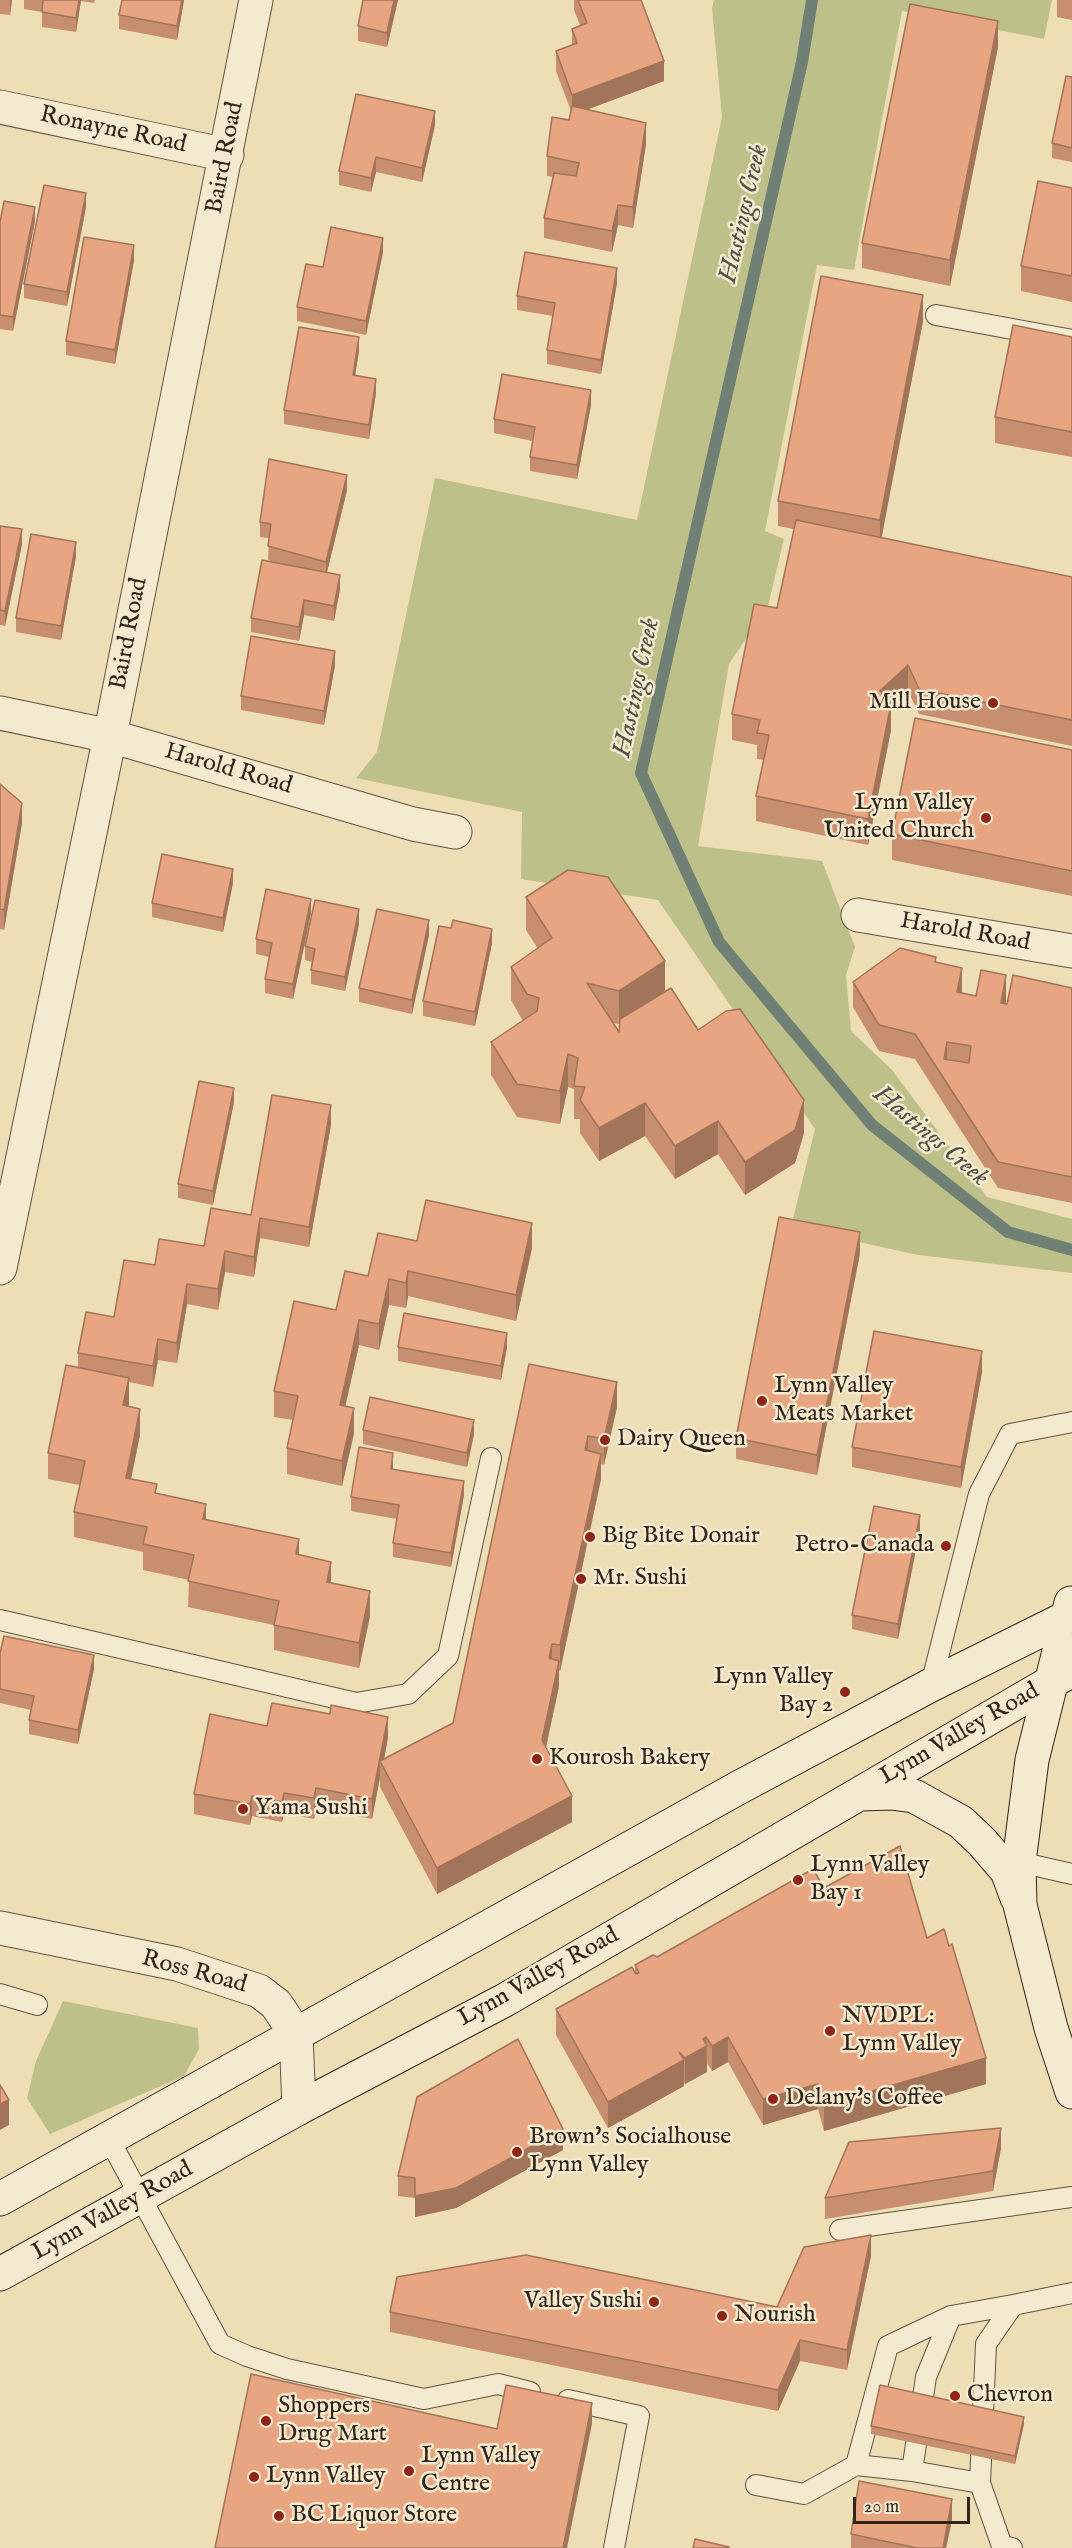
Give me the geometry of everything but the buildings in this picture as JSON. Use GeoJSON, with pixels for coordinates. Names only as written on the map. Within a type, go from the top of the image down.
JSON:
{"type":"FeatureCollection","features":[{"type":"Feature","properties":{"kind":"main road","name":"Baird Road"},"geometry":{"type":"LineString","coordinates":[[0,1268],[110,736],[256,0]]}},
{"type":"Feature","properties":{"kind":"main road","name":"Ronayne Road"},"geometry":{"type":"LineString","coordinates":[[0,107],[226,155]]}},
{"type":"Feature","properties":{"kind":"main road","name":"Harold Road"},"geometry":{"type":"LineString","coordinates":[[0,713],[110,736],[413,824],[455,832]]}},
{"type":"Feature","properties":{"kind":"main road","name":"Harold Road"},"geometry":{"type":"LineString","coordinates":[[858,915],[1072,951]]}},
{"type":"Feature","properties":{"kind":"main road"},"geometry":{"type":"LineString","coordinates":[[0,2199],[738,1788],[1070,1611]]}},
{"type":"Feature","properties":{"kind":"main road"},"geometry":{"type":"LineString","coordinates":[[1020,1905],[1019,1862],[1032,1760],[1061,1676],[1070,1611]]}},
{"type":"Feature","properties":{"kind":"main road","name":"Lynn Valley Road"},"geometry":{"type":"LineString","coordinates":[[0,2274],[299,2108],[505,2000],[1061,1676]]}},
{"type":"Feature","properties":{"kind":"main road"},"geometry":{"type":"LineString","coordinates":[[860,1794],[891,1793],[914,1796],[961,1822],[1007,1871],[1020,1905],[1051,2028],[1072,2092]]}},
{"type":"Feature","properties":{"kind":"main road","name":"Ross Road"},"geometry":{"type":"LineString","coordinates":[[0,1928],[177,1964],[249,1987],[259,1991],[276,2004],[296,2034]]}},
{"type":"Feature","properties":{"kind":"main road"},"geometry":{"type":"LineString","coordinates":[[296,2034],[299,2108]]}},
{"type":"Feature","properties":{"kind":"lane"},"geometry":{"type":"LineString","coordinates":[[936,315],[1072,340]]}},
{"type":"Feature","properties":{"kind":"lane"},"geometry":{"type":"LineString","coordinates":[[931,1685],[979,1494],[1010,1434],[1072,1422]]}},
{"type":"Feature","properties":{"kind":"lane"},"geometry":{"type":"LineString","coordinates":[[0,1620],[356,1703],[408,1694],[448,1656],[491,1458]]}},
{"type":"Feature","properties":{"kind":"lane"},"geometry":{"type":"LineString","coordinates":[[1019,1862],[1072,1874]]}},
{"type":"Feature","properties":{"kind":"lane"},"geometry":{"type":"LineString","coordinates":[[0,1994],[37,2005]]}},
{"type":"Feature","properties":{"kind":"lane"},"geometry":{"type":"LineString","coordinates":[[109,2139],[220,2344],[239,2353],[287,2368],[424,2398],[498,2384],[639,2416],[614,2548]]}},
{"type":"Feature","properties":{"kind":"lane"},"geometry":{"type":"LineString","coordinates":[[840,2230],[1072,2197]]}},
{"type":"Feature","properties":{"kind":"lane"},"geometry":{"type":"LineString","coordinates":[[856,2465],[888,2346],[951,2316],[1072,2293]]}},
{"type":"Feature","properties":{"kind":"lane"},"geometry":{"type":"LineString","coordinates":[[1012,2548],[1002,2546],[980,2483],[986,2344],[1013,2305]]}},
{"type":"Feature","properties":{"kind":"lane"},"geometry":{"type":"LineString","coordinates":[[912,2471],[926,2377],[951,2316]]}},
{"type":"Feature","properties":{"kind":"lane"},"geometry":{"type":"LineString","coordinates":[[756,2485],[804,2494],[856,2465],[912,2471],[980,2483]]}},
{"type":"Feature","properties":{"kind":"green space"},"geometry":{"type":"Polygon","coordinates":[[[714,0],[1052,0],[1044,39],[902,11],[854,270],[817,265],[765,531],[784,539],[768,606],[729,664],[698,846],[822,861],[855,947],[846,975],[851,1031],[892,1070],[987,1197],[1072,1219],[1072,1273],[918,1255],[791,1227],[815,1129],[658,900],[521,879],[522,812],[356,778],[377,752],[435,478],[637,520],[722,117],[712,8],[714,0]]]}},
{"type":"Feature","properties":{"kind":"green space"},"geometry":{"type":"Polygon","coordinates":[[[63,2001],[198,2028],[199,2049],[184,2076],[50,2134],[27,2098],[36,2061],[63,2001]]]}},
{"type":"Feature","properties":{"kind":"waterway","name":"Hastings Creek"},"geometry":{"type":"LineString","coordinates":[[812,0],[802,62],[641,773],[719,942],[872,1125],[1008,1232],[1072,1250]]}},
{"type":"Feature","properties":{"kind":"place","name":"Mill House"},"geometry":{"type":"Point","coordinates":[993,703]}},
{"type":"Feature","properties":{"kind":"place","name":"Lynn Valley United Church"},"geometry":{"type":"Point","coordinates":[986,818]}},
{"type":"Feature","properties":{"kind":"place","name":"Lynn Valley Meats Market"},"geometry":{"type":"Point","coordinates":[762,1401]}},
{"type":"Feature","properties":{"kind":"place","name":"Dairy Queen"},"geometry":{"type":"Point","coordinates":[605,1440]}},
{"type":"Feature","properties":{"kind":"place","name":"Big Bite Donair"},"geometry":{"type":"Point","coordinates":[590,1537]}},
{"type":"Feature","properties":{"kind":"place","name":"Petro-Canada"},"geometry":{"type":"Point","coordinates":[946,1546]}},
{"type":"Feature","properties":{"kind":"place","name":"Mr. Sushi"},"geometry":{"type":"Point","coordinates":[581,1579]}},
{"type":"Feature","properties":{"kind":"place","name":"Lynn Valley Bay 2"},"geometry":{"type":"Point","coordinates":[845,1692]}},
{"type":"Feature","properties":{"kind":"place","name":"Kourosh Bakery"},"geometry":{"type":"Point","coordinates":[537,1759]}},
{"type":"Feature","properties":{"kind":"place","name":"Yama Sushi"},"geometry":{"type":"Point","coordinates":[243,1809]}},
{"type":"Feature","properties":{"kind":"place","name":"Lynn Valley Bay 1"},"geometry":{"type":"Point","coordinates":[798,1880]}},
{"type":"Feature","properties":{"kind":"place","name":"NVDPL: Lynn Valley"},"geometry":{"type":"Point","coordinates":[830,2031]}},
{"type":"Feature","properties":{"kind":"place","name":"Delany's Coffee"},"geometry":{"type":"Point","coordinates":[773,2099]}},
{"type":"Feature","properties":{"kind":"place","name":"Brown's Socialhouse Lynn Valley"},"geometry":{"type":"Point","coordinates":[517,2152]}},
{"type":"Feature","properties":{"kind":"place","name":"Valley Sushi"},"geometry":{"type":"Point","coordinates":[654,2302]}},
{"type":"Feature","properties":{"kind":"place","name":"Nourish"},"geometry":{"type":"Point","coordinates":[722,2316]}},
{"type":"Feature","properties":{"kind":"place","name":"Chevron"},"geometry":{"type":"Point","coordinates":[955,2396]}},
{"type":"Feature","properties":{"kind":"place","name":"Shoppers Drug Mart"},"geometry":{"type":"Point","coordinates":[266,2421]}},
{"type":"Feature","properties":{"kind":"place","name":"Lynn Valley Centre"},"geometry":{"type":"Point","coordinates":[409,2471]}},
{"type":"Feature","properties":{"kind":"place","name":"Lynn Valley"},"geometry":{"type":"Point","coordinates":[254,2477]}},
{"type":"Feature","properties":{"kind":"place","name":"BC Liquor Store"},"geometry":{"type":"Point","coordinates":[279,2516]}}]}
